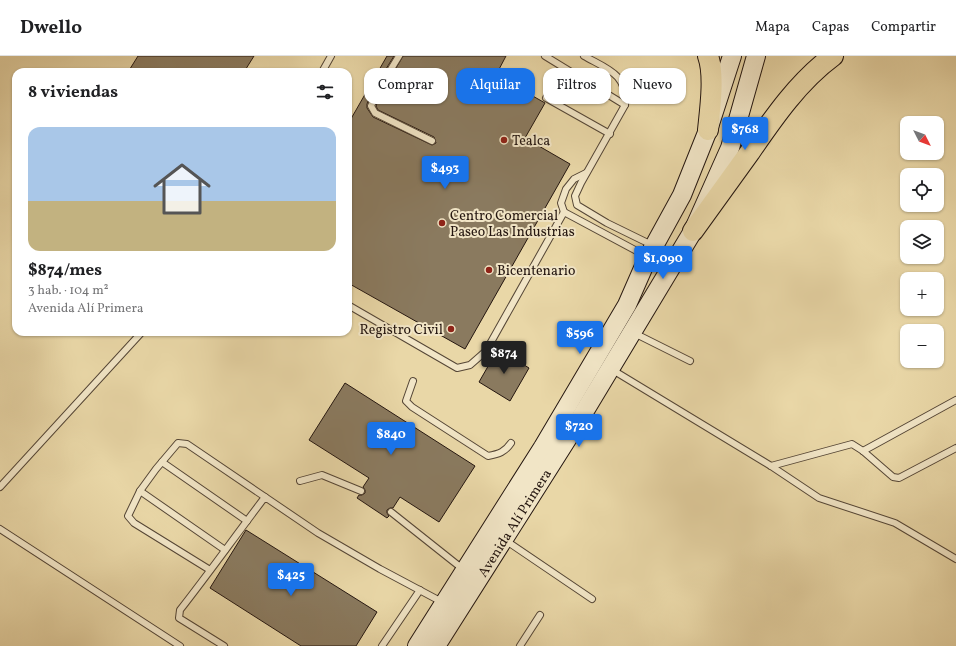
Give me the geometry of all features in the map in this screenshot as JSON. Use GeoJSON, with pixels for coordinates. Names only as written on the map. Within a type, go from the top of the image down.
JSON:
{"type":"FeatureCollection","features":[{"type":"Feature","properties":{"kind":"main road"},"geometry":{"type":"LineString","coordinates":[[708,56],[710,60],[711,83],[708,130]]}},
{"type":"Feature","properties":{"kind":"main road","name":"Avenida Alí Primera"},"geometry":{"type":"LineString","coordinates":[[436,646],[466,570],[543,447],[612,332],[651,252],[682,195],[708,130],[732,56]]}},
{"type":"Feature","properties":{"kind":"main road","name":"Avenida Alí Primera"},"geometry":{"type":"LineString","coordinates":[[417,646],[451,607],[504,539],[578,422],[694,231],[730,148],[756,56]]}},
{"type":"Feature","properties":{"kind":"main road"},"geometry":{"type":"LineString","coordinates":[[694,231],[774,117],[806,79],[819,66],[833,56]]}},
{"type":"Feature","properties":{"kind":"main road"},"geometry":{"type":"LineString","coordinates":[[635,327],[639,304],[656,250],[651,252]]}},
{"type":"Feature","properties":{"kind":"lane"},"geometry":{"type":"LineString","coordinates":[[324,68],[331,56]]}},
{"type":"Feature","properties":{"kind":"lane"},"geometry":{"type":"LineString","coordinates":[[399,56],[370,106],[375,113],[432,141]]}},
{"type":"Feature","properties":{"kind":"lane"},"geometry":{"type":"LineString","coordinates":[[546,56],[626,105]]}},
{"type":"Feature","properties":{"kind":"lane"},"geometry":{"type":"LineString","coordinates":[[584,56],[617,75],[624,86],[626,105],[575,196],[577,205],[651,252]]}},
{"type":"Feature","properties":{"kind":"lane"},"geometry":{"type":"LineString","coordinates":[[557,104],[610,134]]}},
{"type":"Feature","properties":{"kind":"lane"},"geometry":{"type":"LineString","coordinates":[[352,307],[457,368],[470,365],[486,351],[564,212],[561,202],[566,190],[574,180],[587,173]]}},
{"type":"Feature","properties":{"kind":"lane"},"geometry":{"type":"LineString","coordinates":[[564,212],[651,252]]}},
{"type":"Feature","properties":{"kind":"lane"},"geometry":{"type":"LineString","coordinates":[[635,327],[690,361]]}},
{"type":"Feature","properties":{"kind":"lane"},"geometry":{"type":"LineString","coordinates":[[0,487],[138,336]]}},
{"type":"Feature","properties":{"kind":"lane"},"geometry":{"type":"LineString","coordinates":[[610,368],[772,466],[819,498],[895,524],[956,559]]}},
{"type":"Feature","properties":{"kind":"lane"},"geometry":{"type":"LineString","coordinates":[[413,381],[406,401],[412,407],[488,456],[506,450],[511,443]]}},
{"type":"Feature","properties":{"kind":"lane"},"geometry":{"type":"LineString","coordinates":[[863,451],[956,400]]}},
{"type":"Feature","properties":{"kind":"lane"},"geometry":{"type":"LineString","coordinates":[[210,570],[134,523],[128,516],[140,490],[178,444],[187,444],[325,537],[380,569],[451,607]]}},
{"type":"Feature","properties":{"kind":"lane"},"geometry":{"type":"LineString","coordinates":[[772,466],[852,444],[863,451],[893,477],[899,478],[956,448]]}},
{"type":"Feature","properties":{"kind":"lane"},"geometry":{"type":"LineString","coordinates":[[162,462],[247,521]]}},
{"type":"Feature","properties":{"kind":"lane"},"geometry":{"type":"LineString","coordinates":[[300,481],[322,475],[361,491]]}},
{"type":"Feature","properties":{"kind":"lane"},"geometry":{"type":"LineString","coordinates":[[140,490],[224,550]]}},
{"type":"Feature","properties":{"kind":"lane"},"geometry":{"type":"LineString","coordinates":[[224,646],[179,618],[180,610],[224,550],[265,498]]}},
{"type":"Feature","properties":{"kind":"lane"},"geometry":{"type":"LineString","coordinates":[[391,512],[466,570]]}},
{"type":"Feature","properties":{"kind":"lane"},"geometry":{"type":"LineString","coordinates":[[0,529],[180,646]]}},
{"type":"Feature","properties":{"kind":"lane"},"geometry":{"type":"LineString","coordinates":[[504,539],[592,599]]}},
{"type":"Feature","properties":{"kind":"lane"},"geometry":{"type":"LineString","coordinates":[[382,646],[420,590]]}},
{"type":"Feature","properties":{"kind":"lane"},"geometry":{"type":"LineString","coordinates":[[520,646],[540,615]]}},
{"type":"Feature","properties":{"kind":"building"},"geometry":{"type":"Polygon","coordinates":[[[138,56],[254,56],[246,68],[130,68],[138,56]]]}},
{"type":"Feature","properties":{"kind":"building","name":"Centro Comercial Paseo Las Industrias"},"geometry":{"type":"Polygon","coordinates":[[[387,56],[394,56],[387,68],[380,68],[387,56]]]}},
{"type":"Feature","properties":{"kind":"building","name":"Centro Comercial Paseo Las Industrias"},"geometry":{"type":"Polygon","coordinates":[[[403,56],[506,56],[500,68],[456,68],[456,104],[535,104],[535,97],[544,104],[525,138],[570,164],[465,349],[352,285],[352,117],[364,96],[364,104],[367,104],[367,108],[373,117],[432,145],[436,143],[434,137],[378,110],[376,106],[377,104],[448,104],[448,68],[396,68],[403,56]]]}},
{"type":"Feature","properties":{"kind":"building"},"geometry":{"type":"Polygon","coordinates":[[[498,349],[529,368],[510,401],[479,382],[498,349]]]}},
{"type":"Feature","properties":{"kind":"building"},"geometry":{"type":"Polygon","coordinates":[[[345,383],[475,466],[439,522],[400,497],[393,508],[387,510],[389,516],[387,518],[357,498],[359,495],[365,493],[363,487],[369,478],[309,440],[345,383]]]}},
{"type":"Feature","properties":{"kind":"building"},"geometry":{"type":"Polygon","coordinates":[[[246,530],[377,612],[356,646],[301,646],[210,588],[246,530]]]}},
{"type":"Feature","properties":{"kind":"place","name":"Tealca"},"geometry":{"type":"Point","coordinates":[504,140]}},
{"type":"Feature","properties":{"kind":"place","name":"Centro Comercial Paseo Las Industrias"},"geometry":{"type":"Point","coordinates":[442,223]}},
{"type":"Feature","properties":{"kind":"place","name":"Bicentenario"},"geometry":{"type":"Point","coordinates":[489,270]}},
{"type":"Feature","properties":{"kind":"place","name":"Registro Civil"},"geometry":{"type":"Point","coordinates":[451,329]}}]}
